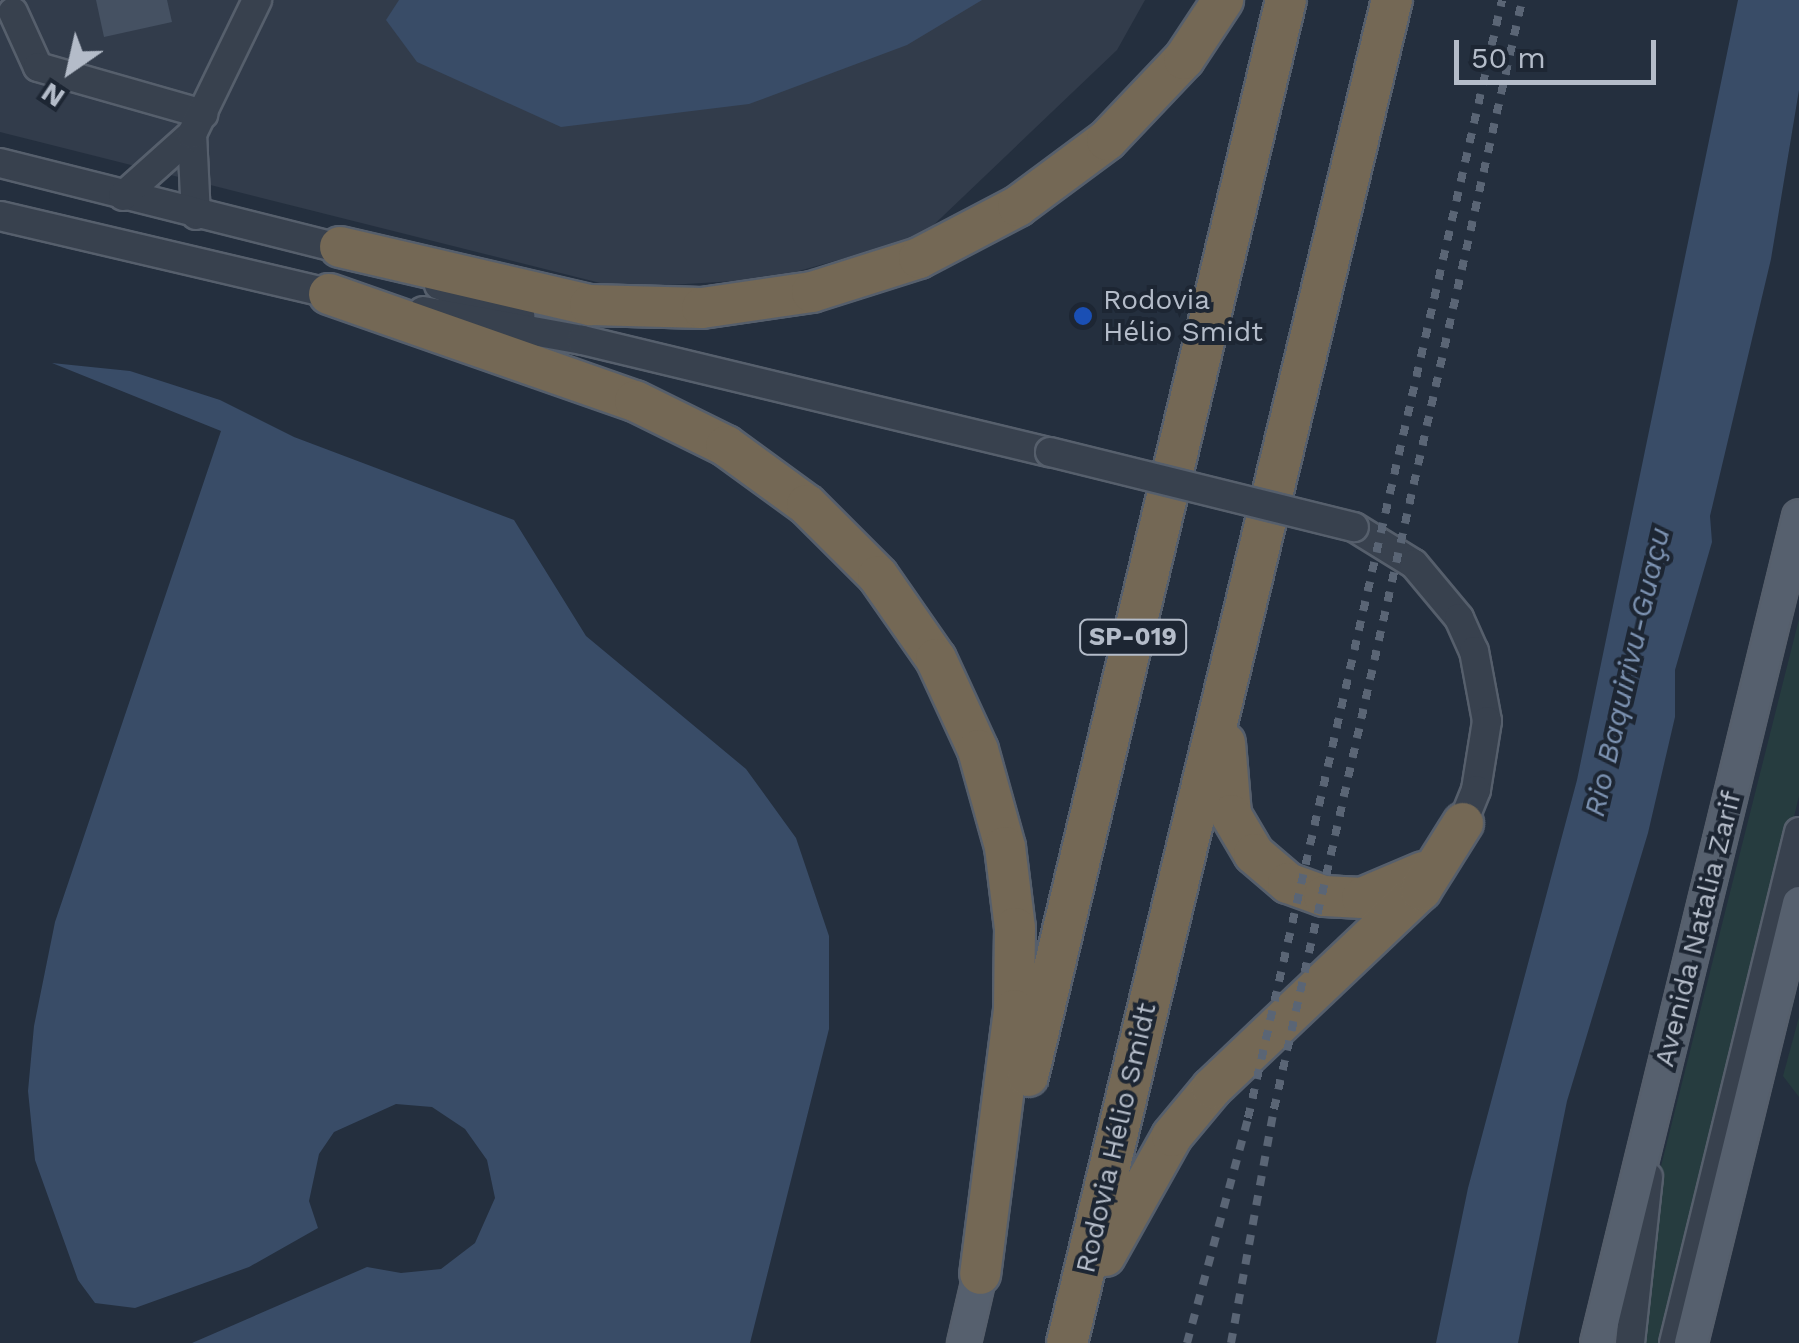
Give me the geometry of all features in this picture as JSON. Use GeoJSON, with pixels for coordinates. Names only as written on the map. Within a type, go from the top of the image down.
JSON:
{"type":"FeatureCollection","features":[{"type":"Feature","properties":{"kind":"highway"},"geometry":{"type":"LineString","coordinates":[[340,247],[590,305],[702,308],[812,292],[919,258],[1018,206],[1107,140],[1184,59],[1223,0]]}},
{"type":"Feature","properties":{"kind":"highway","name":"SP-019"},"geometry":{"type":"LineString","coordinates":[[980,1274],[1286,0]]}},
{"type":"Feature","properties":{"kind":"highway","name":"Rodovia Hélio Smidt"},"geometry":{"type":"LineString","coordinates":[[1069,1343],[1234,636],[1392,0]]}},
{"type":"Feature","properties":{"kind":"highway"},"geometry":{"type":"LineString","coordinates":[[330,294],[635,401],[726,446],[807,504],[878,576],[936,659],[978,750],[1005,847],[1015,928],[1014,1010],[980,1274]]}},
{"type":"Feature","properties":{"kind":"highway"},"geometry":{"type":"LineString","coordinates":[[1234,636],[1225,794],[1241,836],[1270,870],[1324,896],[1380,894],[1430,866],[1462,822]]}},
{"type":"Feature","properties":{"kind":"highway"},"geometry":{"type":"LineString","coordinates":[[1069,1343],[1109,1245],[1172,1136],[1212,1088],[1421,890],[1462,822]]}},
{"type":"Feature","properties":{"kind":"main road","name":"Avenida Natalia Zarif"},"geometry":{"type":"LineString","coordinates":[[1597,1343],[1799,516]]}},
{"type":"Feature","properties":{"kind":"main road"},"geometry":{"type":"LineString","coordinates":[[1691,1343],[1799,904]]}},
{"type":"Feature","properties":{"kind":"main road","name":"SP-019"},"geometry":{"type":"LineString","coordinates":[[964,1343],[980,1274]]}},
{"type":"Feature","properties":{"kind":"street"},"geometry":{"type":"LineString","coordinates":[[124,196],[198,124],[257,0]]}},
{"type":"Feature","properties":{"kind":"street"},"geometry":{"type":"LineString","coordinates":[[13,12],[38,67],[198,124]]}},
{"type":"Feature","properties":{"kind":"street"},"geometry":{"type":"LineString","coordinates":[[196,215],[198,124]]}},
{"type":"Feature","properties":{"kind":"street"},"geometry":{"type":"LineString","coordinates":[[0,163],[196,215],[340,247],[582,340]]}},
{"type":"Feature","properties":{"kind":"street"},"geometry":{"type":"LineString","coordinates":[[0,216],[330,294],[582,340],[1354,526],[1414,564],[1459,618],[1474,651],[1487,720],[1476,790],[1462,822]]}},
{"type":"Feature","properties":{"kind":"street"},"geometry":{"type":"LineString","coordinates":[[1630,1343],[1644,1248],[1646,1186],[1799,579]]}},
{"type":"Feature","properties":{"kind":"street"},"geometry":{"type":"LineString","coordinates":[[1674,1343],[1799,832]]}},
{"type":"Feature","properties":{"kind":"shaded area"},"geometry":{"type":"Polygon","coordinates":[[[0,0],[1145,0],[1117,50],[921,237],[770,279],[620,288],[0,132],[0,0]]]}},
{"type":"Feature","properties":{"kind":"green space"},"geometry":{"type":"Polygon","coordinates":[[[1799,619],[1799,796],[1667,1343],[1639,1343],[1654,1271],[1659,1174],[1799,619]]]}},
{"type":"Feature","properties":{"kind":"green space"},"geometry":{"type":"Polygon","coordinates":[[[1799,1017],[1799,1097],[1783,1076],[1799,1017]]]}},
{"type":"Feature","properties":{"kind":"water"},"geometry":{"type":"Polygon","coordinates":[[[399,0],[982,0],[907,45],[749,104],[561,127],[417,62],[386,20],[399,0]]]}},
{"type":"Feature","properties":{"kind":"water","name":"Rio Baquirivu-Guaçu"},"geometry":{"type":"Polygon","coordinates":[[[1738,0],[1799,0],[1799,90],[1771,259],[1710,516],[1712,542],[1675,670],[1675,717],[1648,833],[1567,1101],[1518,1343],[1436,1343],[1468,1188],[1577,780],[1738,0]]]}},
{"type":"Feature","properties":{"kind":"water"},"geometry":{"type":"Polygon","coordinates":[[[52,363],[130,371],[220,400],[294,437],[514,520],[586,636],[746,769],[796,838],[829,936],[829,1029],[750,1343],[192,1343],[367,1267],[401,1273],[441,1269],[475,1243],[495,1198],[487,1160],[465,1129],[432,1107],[396,1104],[334,1132],[319,1154],[309,1201],[318,1228],[249,1267],[135,1308],[95,1303],[78,1280],[35,1160],[28,1091],[34,1026],[55,922],[221,431],[52,363]]]}},
{"type":"Feature","properties":{"kind":"building"},"geometry":{"type":"Polygon","coordinates":[[[96,0],[167,0],[172,22],[104,37],[96,0]]]}},
{"type":"Feature","properties":{"kind":"railway"},"geometry":{"type":"LineString","coordinates":[[1187,1343],[1248,1118],[1502,0]]}},
{"type":"Feature","properties":{"kind":"railway"},"geometry":{"type":"LineString","coordinates":[[1231,1343],[1274,1109],[1522,0]]}},
{"type":"Feature","properties":{"kind":"place","name":"Rodovia Hélio Smidt"},"geometry":{"type":"Point","coordinates":[1083,316]}}]}
